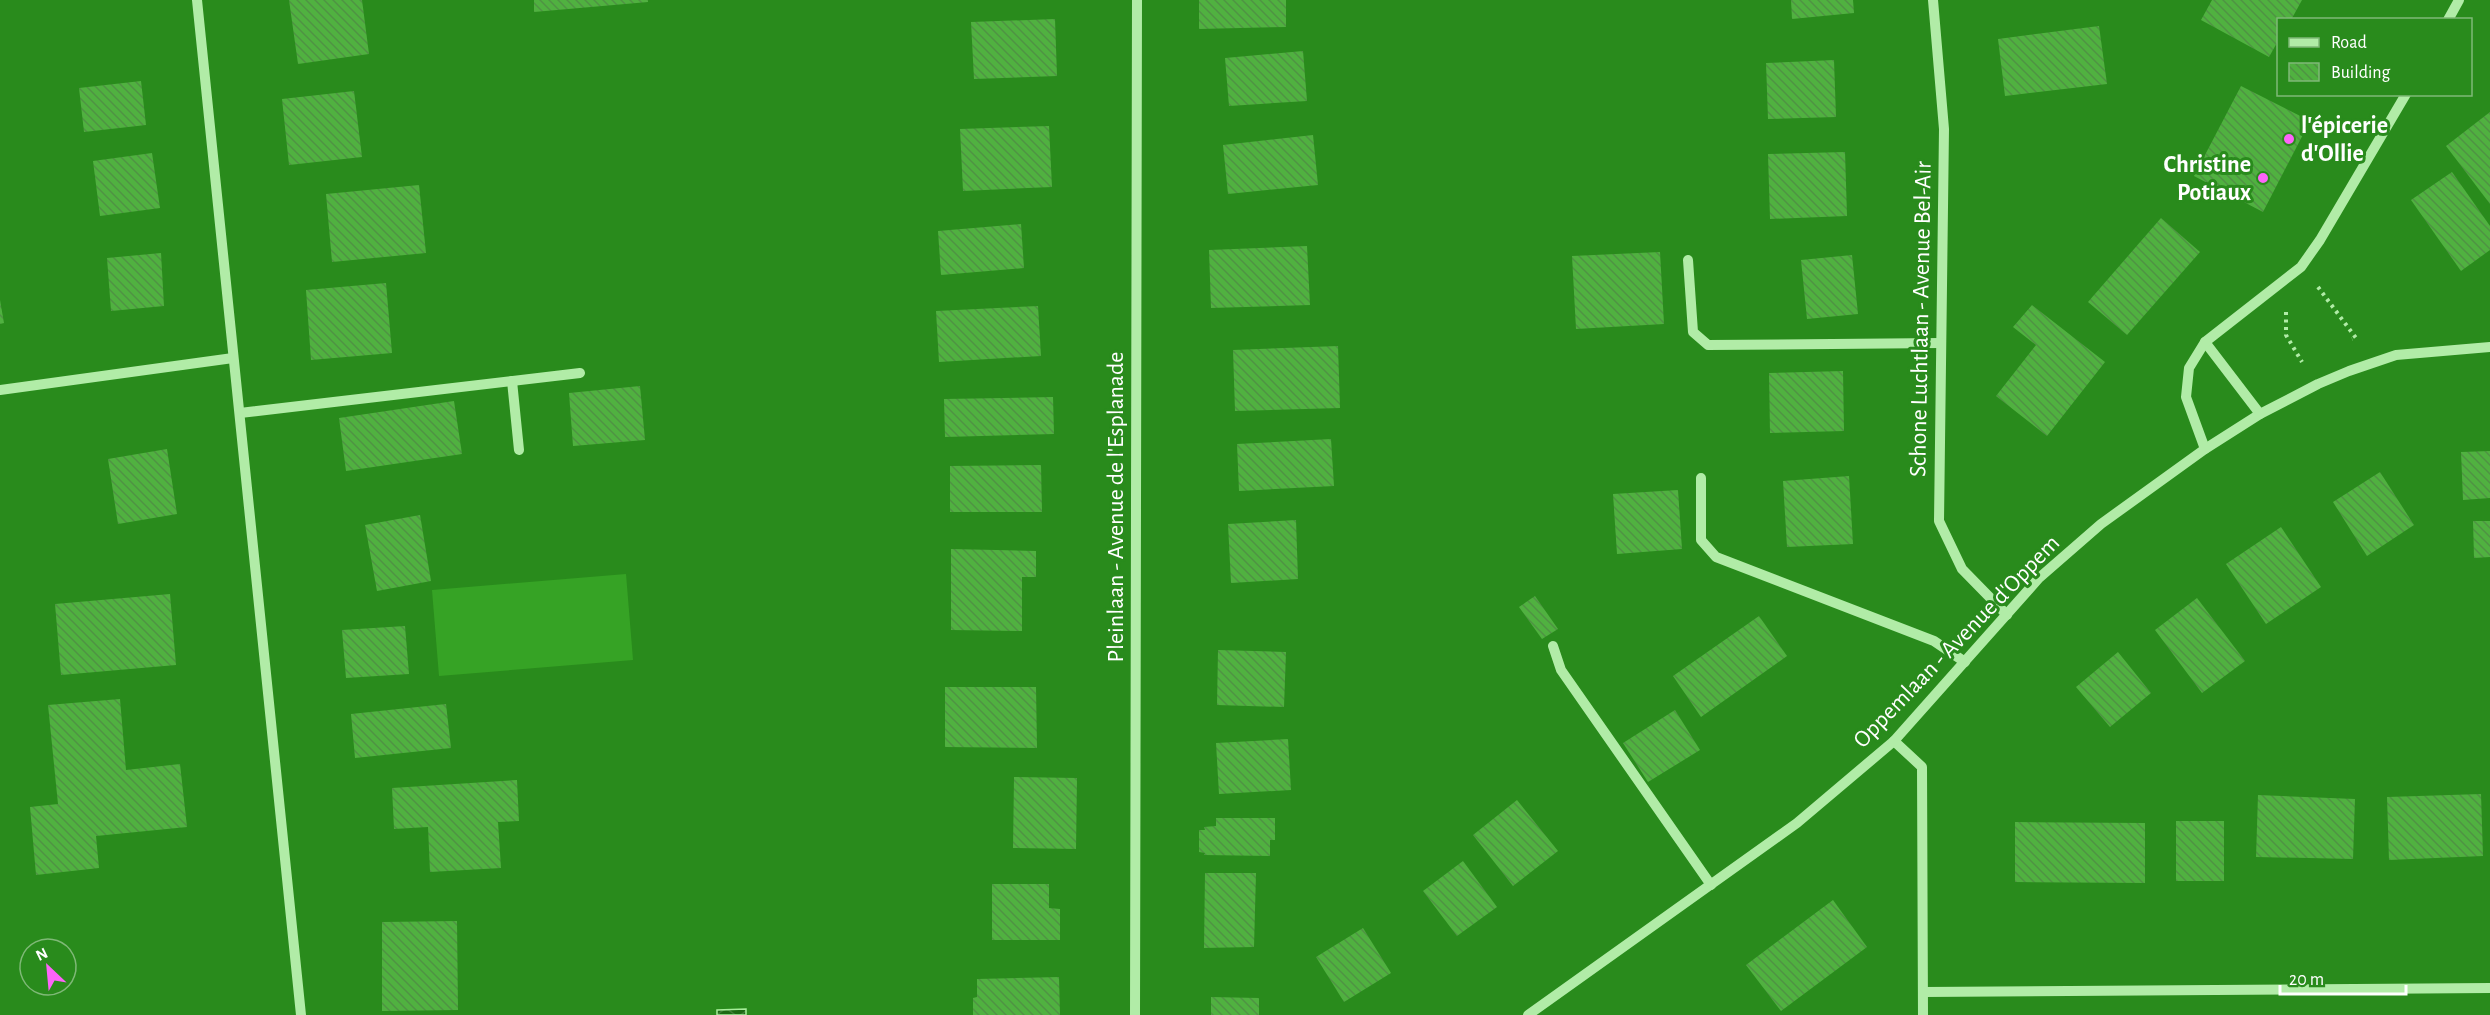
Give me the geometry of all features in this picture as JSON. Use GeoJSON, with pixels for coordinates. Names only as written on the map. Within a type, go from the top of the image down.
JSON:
{"type":"FeatureCollection","features":[{"type":"Feature","properties":{"kind":"street"},"geometry":{"type":"LineString","coordinates":[[197,0],[302,1015]]}},
{"type":"Feature","properties":{"kind":"street","name":"Pleinlaan - Avenue de l'Esplanade"},"geometry":{"type":"LineString","coordinates":[[1136,1015],[1137,0]]}},
{"type":"Feature","properties":{"kind":"street","name":"Schone Luchtlaan - Avenue Bel-Air"},"geometry":{"type":"LineString","coordinates":[[1933,0],[1944,129],[1939,521],[1962,569],[2007,615]]}},
{"type":"Feature","properties":{"kind":"street"},"geometry":{"type":"LineString","coordinates":[[2449,18],[2459,0]]}},
{"type":"Feature","properties":{"kind":"street"},"geometry":{"type":"LineString","coordinates":[[2205,448],[2186,397],[2189,368],[2205,342],[2301,267],[2320,240],[2405,96]]}},
{"type":"Feature","properties":{"kind":"street"},"geometry":{"type":"LineString","coordinates":[[1688,260],[1693,332],[1708,345],[1941,343]]}},
{"type":"Feature","properties":{"kind":"street"},"geometry":{"type":"LineString","coordinates":[[2205,342],[2260,414]]}},
{"type":"Feature","properties":{"kind":"street","name":"Oppemlaan - Avenue d'Oppem"},"geometry":{"type":"LineString","coordinates":[[1528,1015],[1797,823],[1894,741],[2039,578],[2101,524],[2205,448],[2260,414],[2349,371],[2396,355],[2490,347]]}},
{"type":"Feature","properties":{"kind":"street"},"geometry":{"type":"LineString","coordinates":[[0,390],[233,358]]}},
{"type":"Feature","properties":{"kind":"street"},"geometry":{"type":"LineString","coordinates":[[240,413],[580,372]]}},
{"type":"Feature","properties":{"kind":"street"},"geometry":{"type":"LineString","coordinates":[[512,381],[519,450]]}},
{"type":"Feature","properties":{"kind":"street"},"geometry":{"type":"LineString","coordinates":[[1701,478],[1701,540],[1716,557],[1934,641],[1965,662]]}},
{"type":"Feature","properties":{"kind":"street"},"geometry":{"type":"LineString","coordinates":[[1553,645],[1561,670],[1711,885]]}},
{"type":"Feature","properties":{"kind":"street"},"geometry":{"type":"LineString","coordinates":[[1894,741],[1922,767],[1923,1015]]}},
{"type":"Feature","properties":{"kind":"street"},"geometry":{"type":"LineString","coordinates":[[1924,992],[2490,988]]}},
{"type":"Feature","properties":{"kind":"path"},"geometry":{"type":"LineString","coordinates":[[2315,283],[2356,338],[2338,346],[2349,371]]}},
{"type":"Feature","properties":{"kind":"path"},"geometry":{"type":"LineString","coordinates":[[2272,289],[2285,305],[2286,335],[2301,363],[2310,359]]}},
{"type":"Feature","properties":{"kind":"shaded area"},"geometry":{"type":"Polygon","coordinates":[[[626,574],[633,660],[439,676],[432,590],[626,574]]]}},
{"type":"Feature","properties":{"kind":"water"},"geometry":{"type":"Polygon","coordinates":[[[746,1009],[746,1015],[717,1015],[717,1010],[746,1009]]]}},
{"type":"Feature","properties":{"kind":"building"},"geometry":{"type":"Polygon","coordinates":[[[289,0],[362,0],[369,54],[298,64],[289,0]]]}},
{"type":"Feature","properties":{"kind":"building"},"geometry":{"type":"Polygon","coordinates":[[[534,0],[648,0],[648,2],[534,12],[534,0]]]}},
{"type":"Feature","properties":{"kind":"building"},"geometry":{"type":"Polygon","coordinates":[[[1199,0],[1286,0],[1286,27],[1199,29],[1199,0]]]}},
{"type":"Feature","properties":{"kind":"building"},"geometry":{"type":"Polygon","coordinates":[[[1791,0],[1853,0],[1854,13],[1792,19],[1791,0]]]}},
{"type":"Feature","properties":{"kind":"building"},"geometry":{"type":"Polygon","coordinates":[[[2212,0],[2302,0],[2292,18],[2277,18],[2277,43],[2269,57],[2201,20],[2212,0]]]}},
{"type":"Feature","properties":{"kind":"building"},"geometry":{"type":"Polygon","coordinates":[[[1055,19],[1057,76],[974,79],[971,22],[1055,19]]]}},
{"type":"Feature","properties":{"kind":"building"},"geometry":{"type":"Polygon","coordinates":[[[2099,26],[2107,84],[2005,96],[1998,39],[2099,26]]]}},
{"type":"Feature","properties":{"kind":"building"},"geometry":{"type":"Polygon","coordinates":[[[1303,51],[1307,101],[1229,106],[1225,58],[1303,51]]]}},
{"type":"Feature","properties":{"kind":"building"},"geometry":{"type":"Polygon","coordinates":[[[1834,60],[1836,117],[1768,119],[1766,63],[1834,60]]]}},
{"type":"Feature","properties":{"kind":"building"},"geometry":{"type":"Polygon","coordinates":[[[141,81],[146,125],[84,132],[79,88],[141,81]]]}},
{"type":"Feature","properties":{"kind":"building"},"geometry":{"type":"Polygon","coordinates":[[[2241,86],[2310,121],[2263,212],[2194,176],[2241,86]]]}},
{"type":"Feature","properties":{"kind":"building"},"geometry":{"type":"Polygon","coordinates":[[[354,91],[362,157],[289,165],[282,99],[354,91]]]}},
{"type":"Feature","properties":{"kind":"building"},"geometry":{"type":"Polygon","coordinates":[[[2490,112],[2490,204],[2446,146],[2490,112]]]}},
{"type":"Feature","properties":{"kind":"building"},"geometry":{"type":"Polygon","coordinates":[[[1049,126],[1052,187],[963,191],[960,129],[1049,126]]]}},
{"type":"Feature","properties":{"kind":"building"},"geometry":{"type":"Polygon","coordinates":[[[1313,135],[1318,185],[1228,194],[1223,145],[1313,135]]]}},
{"type":"Feature","properties":{"kind":"building"},"geometry":{"type":"Polygon","coordinates":[[[1845,152],[1847,216],[1770,219],[1768,154],[1845,152]]]}},
{"type":"Feature","properties":{"kind":"building"},"geometry":{"type":"Polygon","coordinates":[[[152,153],[160,208],[100,216],[93,161],[152,153]]]}},
{"type":"Feature","properties":{"kind":"building"},"geometry":{"type":"Polygon","coordinates":[[[2452,172],[2490,226],[2490,250],[2461,271],[2411,200],[2452,172]]]}},
{"type":"Feature","properties":{"kind":"building"},"geometry":{"type":"Polygon","coordinates":[[[419,185],[426,253],[332,262],[326,194],[419,185]]]}},
{"type":"Feature","properties":{"kind":"building"},"geometry":{"type":"Polygon","coordinates":[[[2161,218],[2200,252],[2127,335],[2088,302],[2161,218]]]}},
{"type":"Feature","properties":{"kind":"building"},"geometry":{"type":"Polygon","coordinates":[[[1021,224],[1024,268],[941,275],[938,231],[1021,224]]]}},
{"type":"Feature","properties":{"kind":"building"},"geometry":{"type":"Polygon","coordinates":[[[1307,246],[1310,305],[1211,308],[1209,250],[1307,246]]]}},
{"type":"Feature","properties":{"kind":"building"},"geometry":{"type":"Polygon","coordinates":[[[1660,252],[1664,324],[1576,329],[1572,256],[1660,252]]]}},
{"type":"Feature","properties":{"kind":"building"},"geometry":{"type":"Polygon","coordinates":[[[161,253],[164,306],[111,311],[107,258],[161,253]]]}},
{"type":"Feature","properties":{"kind":"building"},"geometry":{"type":"Polygon","coordinates":[[[1852,255],[1858,314],[1807,319],[1801,260],[1852,255]]]}},
{"type":"Feature","properties":{"kind":"building"},"geometry":{"type":"Polygon","coordinates":[[[386,283],[392,353],[311,360],[306,290],[386,283]]]}},
{"type":"Feature","properties":{"kind":"building"},"geometry":{"type":"Polygon","coordinates":[[[0,300],[4,323],[0,324],[0,300]]]}},
{"type":"Feature","properties":{"kind":"building"},"geometry":{"type":"Polygon","coordinates":[[[2032,305],[2105,362],[2047,436],[1996,396],[2036,345],[2013,327],[2032,305]]]}},
{"type":"Feature","properties":{"kind":"building"},"geometry":{"type":"Polygon","coordinates":[[[1038,306],[1041,356],[939,362],[936,311],[1038,306]]]}},
{"type":"Feature","properties":{"kind":"building"},"geometry":{"type":"Polygon","coordinates":[[[1338,346],[1340,408],[1235,411],[1233,350],[1338,346]]]}},
{"type":"Feature","properties":{"kind":"building"},"geometry":{"type":"Polygon","coordinates":[[[1843,371],[1844,431],[1770,433],[1769,373],[1843,371]]]}},
{"type":"Feature","properties":{"kind":"building"},"geometry":{"type":"Polygon","coordinates":[[[640,386],[645,440],[573,446],[569,393],[640,386]]]}},
{"type":"Feature","properties":{"kind":"building"},"geometry":{"type":"Polygon","coordinates":[[[1053,397],[1054,434],[945,437],[944,399],[1053,397]]]}},
{"type":"Feature","properties":{"kind":"building"},"geometry":{"type":"Polygon","coordinates":[[[454,401],[462,454],[346,471],[339,418],[454,401]]]}},
{"type":"Feature","properties":{"kind":"building"},"geometry":{"type":"Polygon","coordinates":[[[1331,439],[1334,486],[1239,491],[1237,444],[1331,439]]]}},
{"type":"Feature","properties":{"kind":"building"},"geometry":{"type":"Polygon","coordinates":[[[167,449],[177,514],[118,524],[108,459],[167,449]]]}},
{"type":"Feature","properties":{"kind":"building"},"geometry":{"type":"Polygon","coordinates":[[[2490,451],[2490,498],[2463,500],[2461,452],[2490,451]]]}},
{"type":"Feature","properties":{"kind":"building"},"geometry":{"type":"Polygon","coordinates":[[[1041,465],[1042,512],[950,512],[950,466],[1041,465]]]}},
{"type":"Feature","properties":{"kind":"building"},"geometry":{"type":"Polygon","coordinates":[[[2380,472],[2414,525],[2367,556],[2333,502],[2380,472]]]}},
{"type":"Feature","properties":{"kind":"building"},"geometry":{"type":"Polygon","coordinates":[[[1849,476],[1853,544],[1787,547],[1783,481],[1849,476]]]}},
{"type":"Feature","properties":{"kind":"building"},"geometry":{"type":"Polygon","coordinates":[[[1678,490],[1682,549],[1617,554],[1613,494],[1678,490]]]}},
{"type":"Feature","properties":{"kind":"building"},"geometry":{"type":"Polygon","coordinates":[[[420,515],[431,581],[377,591],[365,525],[420,515]]]}},
{"type":"Feature","properties":{"kind":"building"},"geometry":{"type":"Polygon","coordinates":[[[1296,520],[1298,579],[1231,583],[1228,524],[1296,520]]]}},
{"type":"Feature","properties":{"kind":"building"},"geometry":{"type":"Polygon","coordinates":[[[2473,521],[2490,521],[2490,557],[2474,558],[2473,521]]]}},
{"type":"Feature","properties":{"kind":"building"},"geometry":{"type":"Polygon","coordinates":[[[2281,527],[2321,587],[2266,624],[2226,564],[2281,527]]]}},
{"type":"Feature","properties":{"kind":"building"},"geometry":{"type":"Polygon","coordinates":[[[951,549],[1036,551],[1036,577],[1022,577],[1022,631],[951,630],[951,549]]]}},
{"type":"Feature","properties":{"kind":"building"},"geometry":{"type":"Polygon","coordinates":[[[170,594],[176,665],[61,675],[55,604],[170,594]]]}},
{"type":"Feature","properties":{"kind":"building"},"geometry":{"type":"Polygon","coordinates":[[[1535,596],[1558,629],[1542,639],[1519,607],[1535,596]]]}},
{"type":"Feature","properties":{"kind":"building"},"geometry":{"type":"Polygon","coordinates":[[[2197,598],[2245,661],[2202,693],[2155,630],[2197,598]]]}},
{"type":"Feature","properties":{"kind":"building"},"geometry":{"type":"Polygon","coordinates":[[[1759,616],[1787,656],[1701,717],[1673,676],[1759,616]]]}},
{"type":"Feature","properties":{"kind":"building"},"geometry":{"type":"Polygon","coordinates":[[[405,626],[409,674],[346,678],[342,630],[405,626]]]}},
{"type":"Feature","properties":{"kind":"building"},"geometry":{"type":"Polygon","coordinates":[[[1218,650],[1286,652],[1284,707],[1217,705],[1218,650]]]}},
{"type":"Feature","properties":{"kind":"building"},"geometry":{"type":"Polygon","coordinates":[[[2118,652],[2151,693],[2110,727],[2076,687],[2118,652]]]}},
{"type":"Feature","properties":{"kind":"building"},"geometry":{"type":"Polygon","coordinates":[[[945,687],[1036,687],[1037,748],[945,747],[945,687]]]}},
{"type":"Feature","properties":{"kind":"building"},"geometry":{"type":"Polygon","coordinates":[[[120,699],[126,770],[180,764],[187,827],[96,836],[99,868],[36,875],[30,807],[58,804],[48,705],[120,699]]]}},
{"type":"Feature","properties":{"kind":"building"},"geometry":{"type":"Polygon","coordinates":[[[446,704],[451,748],[355,758],[351,714],[446,704]]]}},
{"type":"Feature","properties":{"kind":"building"},"geometry":{"type":"Polygon","coordinates":[[[1675,710],[1700,750],[1648,782],[1623,743],[1675,710]]]}},
{"type":"Feature","properties":{"kind":"building"},"geometry":{"type":"Polygon","coordinates":[[[1288,739],[1291,790],[1219,794],[1216,743],[1288,739]]]}},
{"type":"Feature","properties":{"kind":"building"},"geometry":{"type":"Polygon","coordinates":[[[1014,777],[1077,778],[1076,849],[1013,848],[1014,777]]]}},
{"type":"Feature","properties":{"kind":"building"},"geometry":{"type":"Polygon","coordinates":[[[517,780],[519,821],[498,822],[501,868],[430,872],[428,827],[394,829],[392,788],[517,780]]]}},
{"type":"Feature","properties":{"kind":"building"},"geometry":{"type":"Polygon","coordinates":[[[2481,794],[2483,856],[2389,860],[2387,797],[2481,794]]]}},
{"type":"Feature","properties":{"kind":"building"},"geometry":{"type":"Polygon","coordinates":[[[2258,795],[2355,799],[2353,859],[2256,857],[2258,795]]]}},
{"type":"Feature","properties":{"kind":"building"},"geometry":{"type":"Polygon","coordinates":[[[1517,800],[1558,851],[1513,886],[1473,835],[1517,800]]]}},
{"type":"Feature","properties":{"kind":"building"},"geometry":{"type":"Polygon","coordinates":[[[1216,818],[1275,818],[1275,840],[1270,840],[1270,856],[1204,855],[1205,853],[1199,852],[1199,830],[1216,826],[1216,818]]]}},
{"type":"Feature","properties":{"kind":"building"},"geometry":{"type":"Polygon","coordinates":[[[2176,821],[2224,821],[2224,881],[2176,881],[2176,821]]]}},
{"type":"Feature","properties":{"kind":"building"},"geometry":{"type":"Polygon","coordinates":[[[2015,822],[2145,823],[2145,883],[2015,882],[2015,822]]]}},
{"type":"Feature","properties":{"kind":"building"},"geometry":{"type":"Polygon","coordinates":[[[1463,861],[1497,907],[1457,936],[1423,891],[1463,861]]]}},
{"type":"Feature","properties":{"kind":"building"},"geometry":{"type":"Polygon","coordinates":[[[1205,873],[1256,873],[1254,947],[1204,948],[1205,873]]]}},
{"type":"Feature","properties":{"kind":"building"},"geometry":{"type":"Polygon","coordinates":[[[992,884],[1049,884],[1049,908],[1060,909],[1060,940],[992,940],[992,884]]]}},
{"type":"Feature","properties":{"kind":"building"},"geometry":{"type":"Polygon","coordinates":[[[1833,900],[1867,947],[1781,1011],[1746,965],[1833,900]]]}},
{"type":"Feature","properties":{"kind":"building"},"geometry":{"type":"Polygon","coordinates":[[[457,921],[458,1010],[382,1011],[382,922],[457,921]]]}},
{"type":"Feature","properties":{"kind":"building"},"geometry":{"type":"Polygon","coordinates":[[[1363,928],[1391,973],[1344,1002],[1316,957],[1363,928]]]}},
{"type":"Feature","properties":{"kind":"building"},"geometry":{"type":"Polygon","coordinates":[[[1059,977],[1060,1015],[973,1015],[973,998],[977,997],[977,979],[1059,977]]]}},
{"type":"Feature","properties":{"kind":"building"},"geometry":{"type":"Polygon","coordinates":[[[1211,997],[1259,998],[1259,1015],[1211,1015],[1211,997]]]}},
{"type":"Feature","properties":{"kind":"place","name":"l'épicerie d'Ollie"},"geometry":{"type":"Point","coordinates":[2289,139]}},
{"type":"Feature","properties":{"kind":"place","name":"Christine Potiaux"},"geometry":{"type":"Point","coordinates":[2263,178]}}]}
